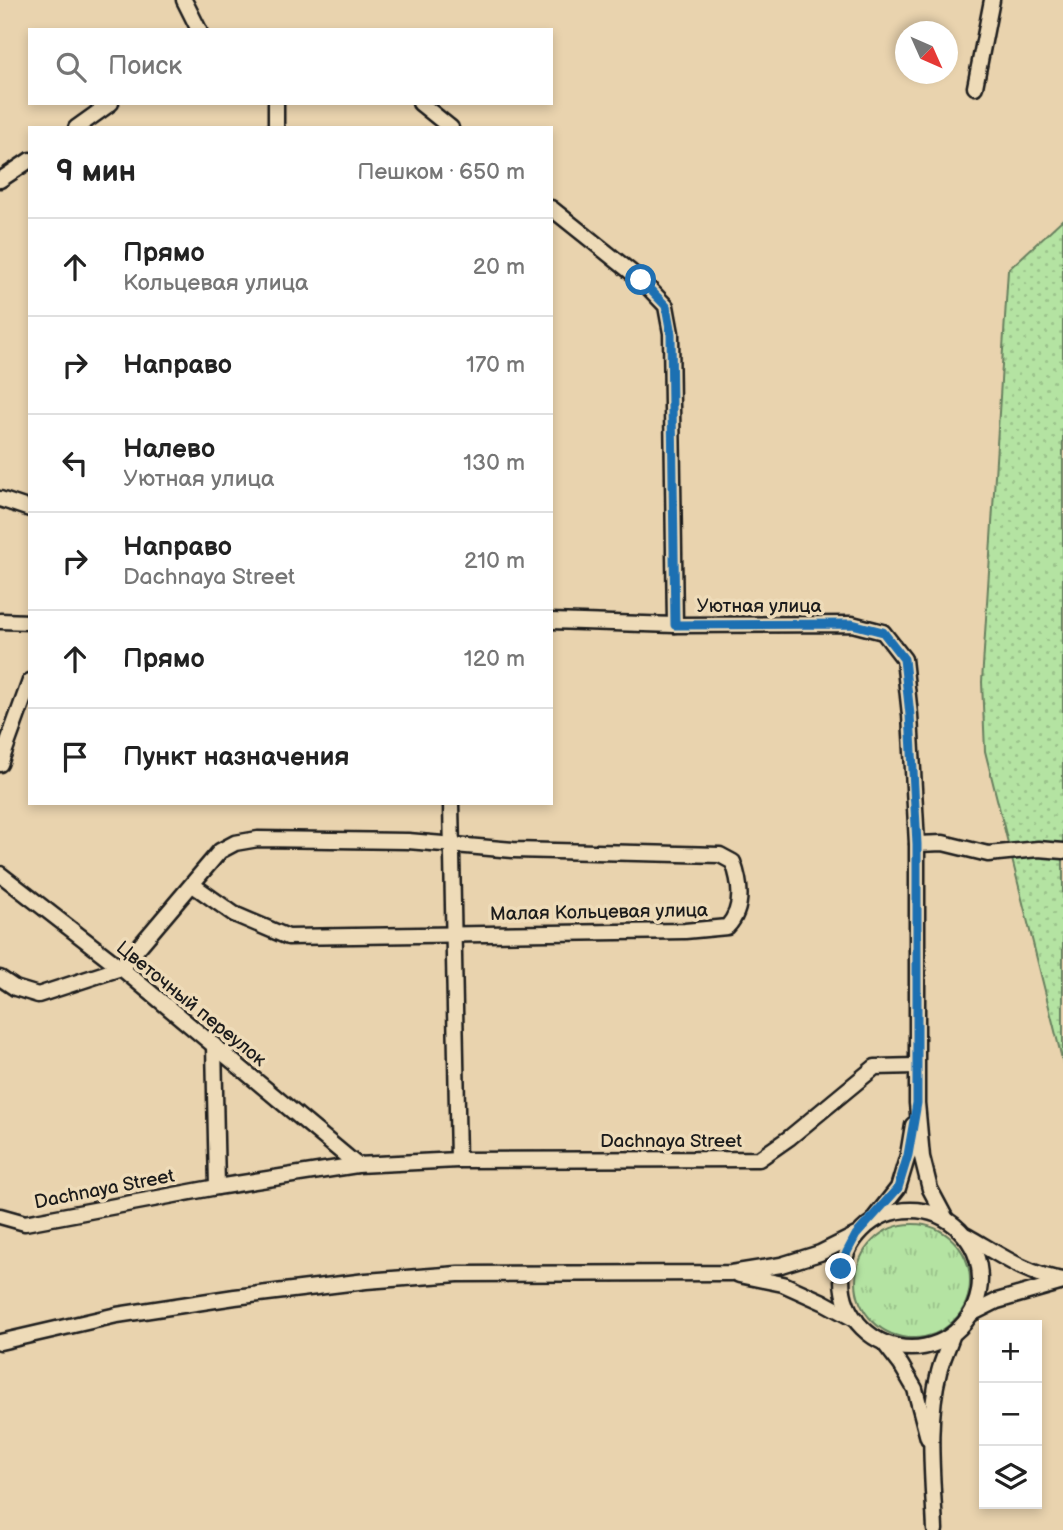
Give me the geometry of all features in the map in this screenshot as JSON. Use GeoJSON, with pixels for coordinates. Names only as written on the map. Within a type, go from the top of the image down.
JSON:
{"type":"FeatureCollection","features":[{"type":"Feature","properties":{"kind":"street"},"geometry":{"type":"LineString","coordinates":[[184,0],[198,28]]}},
{"type":"Feature","properties":{"kind":"street"},"geometry":{"type":"LineString","coordinates":[[975,87],[992,0]]}},
{"type":"Feature","properties":{"kind":"street"},"geometry":{"type":"LineString","coordinates":[[79,126],[108,105]]}},
{"type":"Feature","properties":{"kind":"street"},"geometry":{"type":"LineString","coordinates":[[276,105],[276,126]]}},
{"type":"Feature","properties":{"kind":"street"},"geometry":{"type":"LineString","coordinates":[[422,105],[449,126]]}},
{"type":"Feature","properties":{"kind":"street"},"geometry":{"type":"LineString","coordinates":[[0,180],[28,161]]}},
{"type":"Feature","properties":{"kind":"street"},"geometry":{"type":"LineString","coordinates":[[553,210],[641,280],[666,306],[671,334],[675,625]]}},
{"type":"Feature","properties":{"kind":"street"},"geometry":{"type":"LineString","coordinates":[[0,499],[28,508]]}},
{"type":"Feature","properties":{"kind":"street"},"geometry":{"type":"LineString","coordinates":[[0,621],[28,622]]}},
{"type":"Feature","properties":{"kind":"street","name":"Уютная улица"},"geometry":{"type":"LineString","coordinates":[[553,621],[675,625],[852,624],[883,632],[904,659],[917,844]]}},
{"type":"Feature","properties":{"kind":"street"},"geometry":{"type":"LineString","coordinates":[[0,764],[28,687]]}},
{"type":"Feature","properties":{"kind":"street"},"geometry":{"type":"LineString","coordinates":[[451,805],[458,1160]]}},
{"type":"Feature","properties":{"kind":"street","name":"Малая Кольцевая улица"},"geometry":{"type":"LineString","coordinates":[[121,968],[220,851],[235,843],[258,839],[452,843],[513,850],[720,855],[733,862],[738,875],[739,904],[736,918],[727,927],[685,931],[288,937],[234,914],[193,885]]}},
{"type":"Feature","properties":{"kind":"street"},"geometry":{"type":"LineString","coordinates":[[946,1219],[930,1189],[922,1157],[917,1103],[917,844],[943,843],[988,854],[1038,849],[1063,851]]}},
{"type":"Feature","properties":{"kind":"street","name":"Цветочный переулок"},"geometry":{"type":"LineString","coordinates":[[0,874],[121,968],[357,1165]]}},
{"type":"Feature","properties":{"kind":"street"},"geometry":{"type":"LineString","coordinates":[[0,978],[15,988],[38,995],[121,968]]}},
{"type":"Feature","properties":{"kind":"street"},"geometry":{"type":"LineString","coordinates":[[215,1045],[217,1187]]}},
{"type":"Feature","properties":{"kind":"street","name":"Dachnaya Street"},"geometry":{"type":"LineString","coordinates":[[0,1216],[25,1223],[217,1187],[357,1165],[458,1160],[759,1159],[789,1138],[875,1067],[916,1066]]}},
{"type":"Feature","properties":{"kind":"street"},"geometry":{"type":"LineString","coordinates":[[0,1342],[117,1315],[366,1281],[458,1274],[731,1273],[781,1265],[820,1254],[856,1235],[873,1220],[898,1188],[908,1155],[917,1103]]}},
{"type":"Feature","properties":{"kind":"street"},"geometry":{"type":"LineString","coordinates":[[873,1220],[891,1212],[910,1209],[928,1212],[946,1219],[962,1233],[1027,1270],[1063,1281]]}},
{"type":"Feature","properties":{"kind":"street"},"geometry":{"type":"LineString","coordinates":[[731,1273],[783,1284],[856,1321],[883,1342],[900,1348],[916,1349],[934,1345],[952,1336],[973,1313],[981,1293],[982,1274],[976,1254],[962,1233]]}},
{"type":"Feature","properties":{"kind":"street"},"geometry":{"type":"LineString","coordinates":[[856,1235],[841,1269],[845,1301],[856,1321]]}},
{"type":"Feature","properties":{"kind":"street"},"geometry":{"type":"LineString","coordinates":[[973,1313],[997,1301],[1063,1281]]}},
{"type":"Feature","properties":{"kind":"street"},"geometry":{"type":"LineString","coordinates":[[935,1530],[933,1400],[939,1370],[952,1336]]}},
{"type":"Feature","properties":{"kind":"street"},"geometry":{"type":"LineString","coordinates":[[883,1342],[901,1364],[915,1389],[932,1452]]}},
{"type":"Feature","properties":{"kind":"green space"},"geometry":{"type":"Polygon","coordinates":[[[1063,219],[1063,1063],[985,751],[982,682],[1008,270],[1063,219]]]}},
{"type":"Feature","properties":{"kind":"green space"},"geometry":{"type":"Polygon","coordinates":[[[913,1224],[935,1228],[953,1241],[966,1259],[970,1281],[966,1303],[953,1321],[935,1334],[913,1338],[891,1334],[873,1321],[860,1303],[856,1281],[860,1259],[873,1241],[891,1228],[913,1224]]]}},
{"type":"Feature","properties":{"kind":"route"},"geometry":{"type":"LineString","coordinates":[[641,280],[666,306],[671,334],[675,625],[852,624],[883,632],[904,659],[917,844],[917,1103],[908,1155],[898,1188],[873,1220],[856,1235],[841,1269]]}}]}
